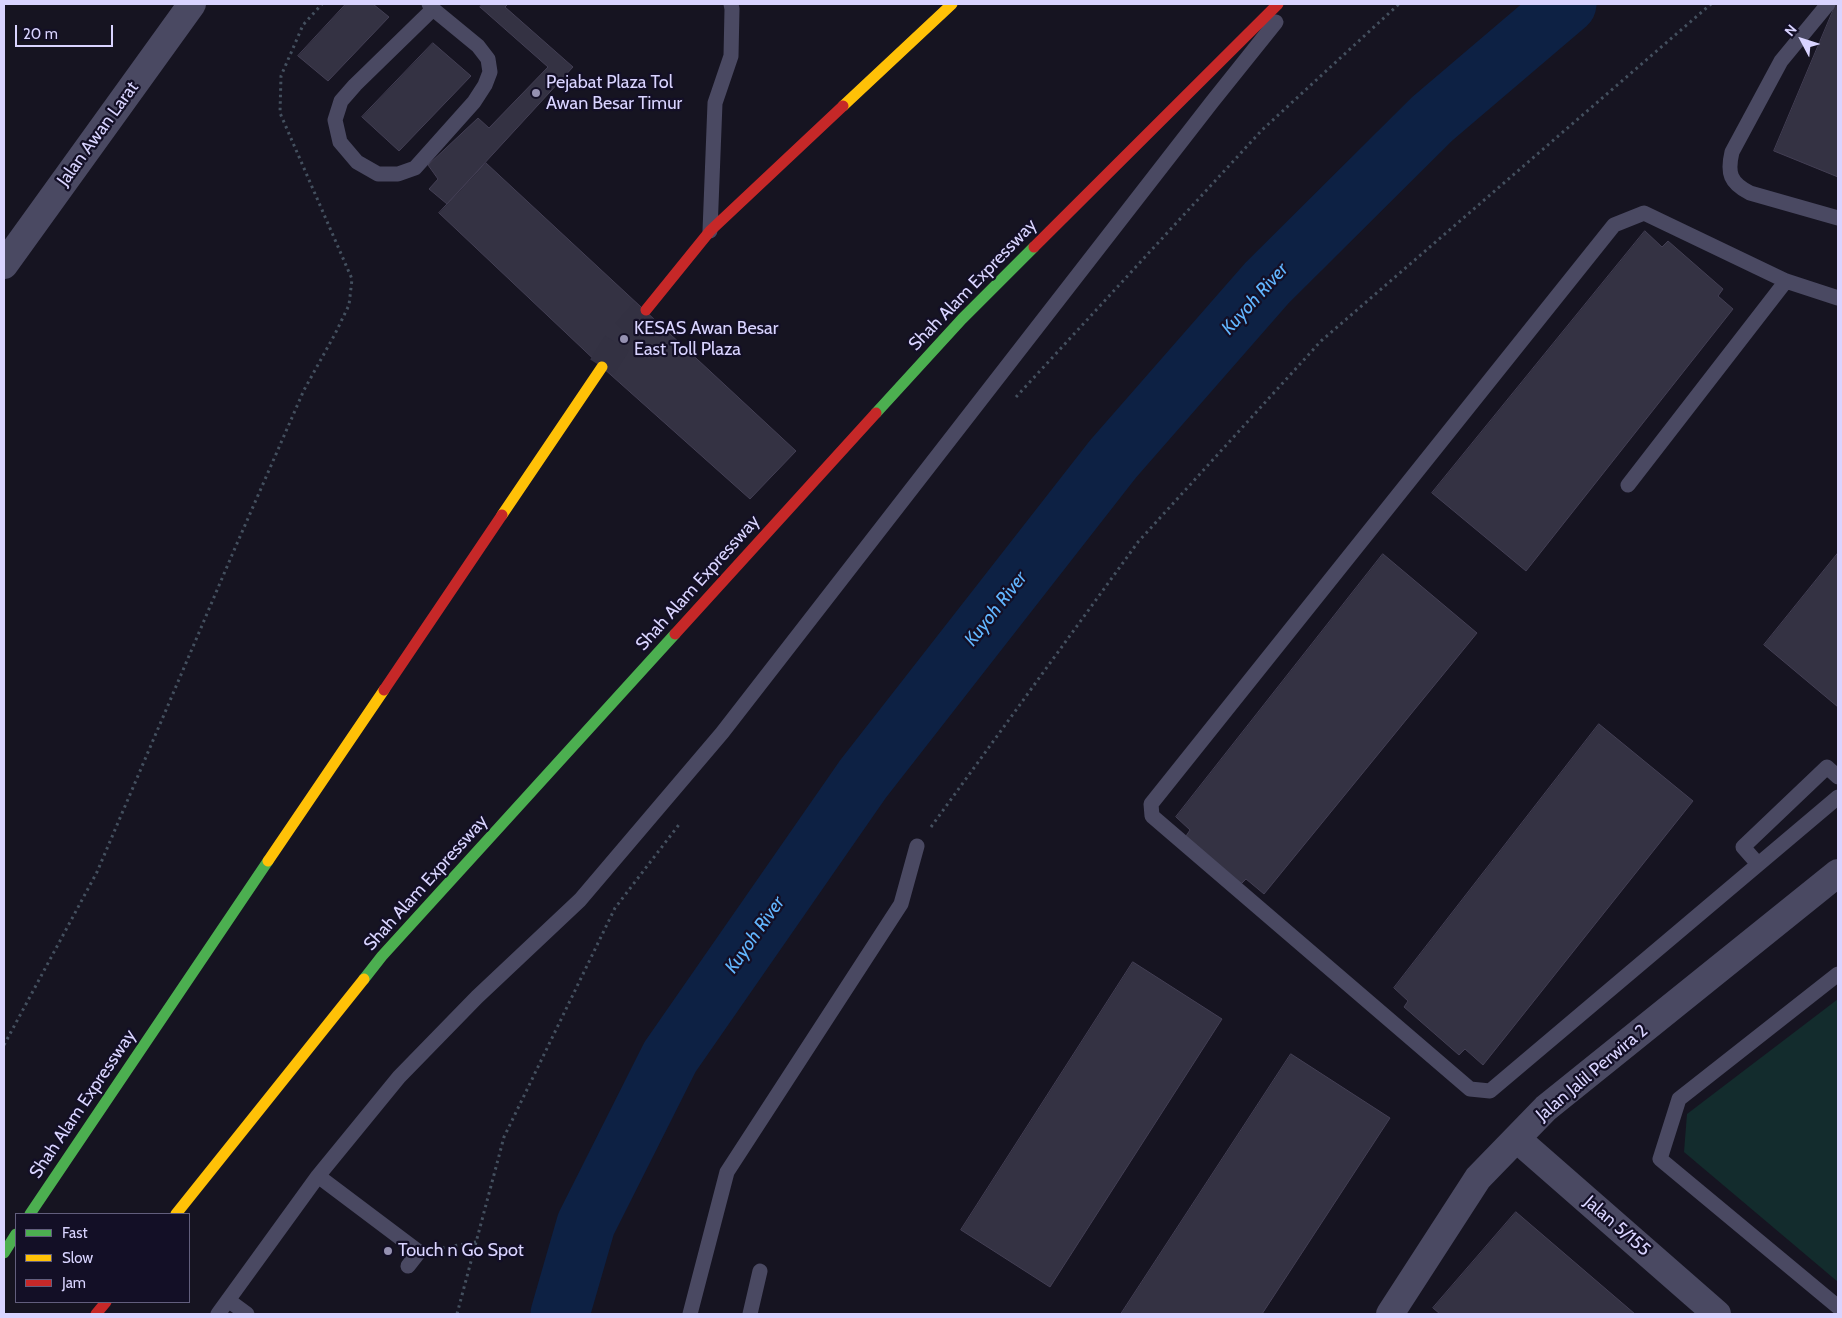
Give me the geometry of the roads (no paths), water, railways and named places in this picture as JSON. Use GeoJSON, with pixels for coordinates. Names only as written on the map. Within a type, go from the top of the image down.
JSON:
{"type":"FeatureCollection","features":[{"type":"Feature","properties":{"kind":"highway"},"geometry":{"type":"LineString","coordinates":[[646,310],[710,231],[952,4]]}},
{"type":"Feature","properties":{"kind":"highway","name":"Shah Alam Expressway"},"geometry":{"type":"LineString","coordinates":[[177,1213],[382,956],[956,326],[1278,4]]}},
{"type":"Feature","properties":{"kind":"highway","name":"Shah Alam Expressway"},"geometry":{"type":"LineString","coordinates":[[31,1213],[602,368]]}},
{"type":"Feature","properties":{"kind":"highway"},"geometry":{"type":"LineString","coordinates":[[4,1253],[15,1236]]}},
{"type":"Feature","properties":{"kind":"highway"},"geometry":{"type":"LineString","coordinates":[[96,1314],[105,1303]]}},
{"type":"Feature","properties":{"kind":"street","name":"Jalan Awan Larat"},"geometry":{"type":"LineString","coordinates":[[4,265],[192,4]]}},
{"type":"Feature","properties":{"kind":"street","name":"Jalan Jalil Perwira 2"},"geometry":{"type":"LineString","coordinates":[[1390,1314],[1478,1178],[1546,1108],[1838,872]]}},
{"type":"Feature","properties":{"kind":"street","name":"Jalan 5/155"},"geometry":{"type":"LineString","coordinates":[[1517,1138],[1717,1314]]}},
{"type":"Feature","properties":{"kind":"lane"},"geometry":{"type":"LineString","coordinates":[[710,231],[715,103],[731,56],[731,4]]}},
{"type":"Feature","properties":{"kind":"lane"},"geometry":{"type":"LineString","coordinates":[[218,1314],[318,1176],[399,1077],[477,997],[580,900],[722,733],[1200,118],[1291,4]]}},
{"type":"Feature","properties":{"kind":"lane"},"geometry":{"type":"LineString","coordinates":[[1828,4],[1781,61],[1732,152],[1729,164],[1731,176],[1738,187],[1750,193],[1838,218]]}},
{"type":"Feature","properties":{"kind":"lane"},"geometry":{"type":"LineString","coordinates":[[431,6],[478,46],[488,59],[490,72],[485,85],[474,102],[415,168],[398,174],[378,174],[357,162],[340,142],[335,120],[341,101],[431,6]]}},
{"type":"Feature","properties":{"kind":"lane"},"geometry":{"type":"LineString","coordinates":[[1838,298],[1786,281],[1644,213],[1614,225],[1151,804],[1152,816],[1174,836],[1470,1089],[1490,1091],[1838,797]]}},
{"type":"Feature","properties":{"kind":"lane"},"geometry":{"type":"LineString","coordinates":[[1628,485],[1786,281]]}},
{"type":"Feature","properties":{"kind":"lane"},"geometry":{"type":"LineString","coordinates":[[1758,864],[1743,847],[1827,767],[1838,777]]}},
{"type":"Feature","properties":{"kind":"lane"},"geometry":{"type":"LineString","coordinates":[[690,1314],[727,1172],[901,904],[918,846]]}},
{"type":"Feature","properties":{"kind":"lane"},"geometry":{"type":"LineString","coordinates":[[1838,974],[1679,1099],[1660,1159],[1838,1307]]}},
{"type":"Feature","properties":{"kind":"lane"},"geometry":{"type":"LineString","coordinates":[[318,1176],[418,1252],[408,1266]]}},
{"type":"Feature","properties":{"kind":"lane"},"geometry":{"type":"LineString","coordinates":[[750,1314],[760,1271]]}},
{"type":"Feature","properties":{"kind":"lane"},"geometry":{"type":"LineString","coordinates":[[228,1300],[247,1314]]}},
{"type":"Feature","properties":{"kind":"waterway","name":"Kuyoh River"},"geometry":{"type":"LineString","coordinates":[[560,1314],[586,1224],[670,1057],[863,779],[1113,459],[1267,283],[1432,119],[1567,4]]}},
{"type":"Feature","properties":{"kind":"tunnel"},"geometry":{"type":"LineString","coordinates":[[602,367],[619,340],[646,310]]}},
{"type":"Feature","properties":{"kind":"place","name":"Pejabat Plaza Tol Awan Besar Timur"},"geometry":{"type":"Point","coordinates":[536,93]}},
{"type":"Feature","properties":{"kind":"place","name":"KESAS Awan Besar East Toll Plaza"},"geometry":{"type":"Point","coordinates":[624,339]}},
{"type":"Feature","properties":{"kind":"place","name":"Touch n Go Spot"},"geometry":{"type":"Point","coordinates":[388,1251]}}]}
